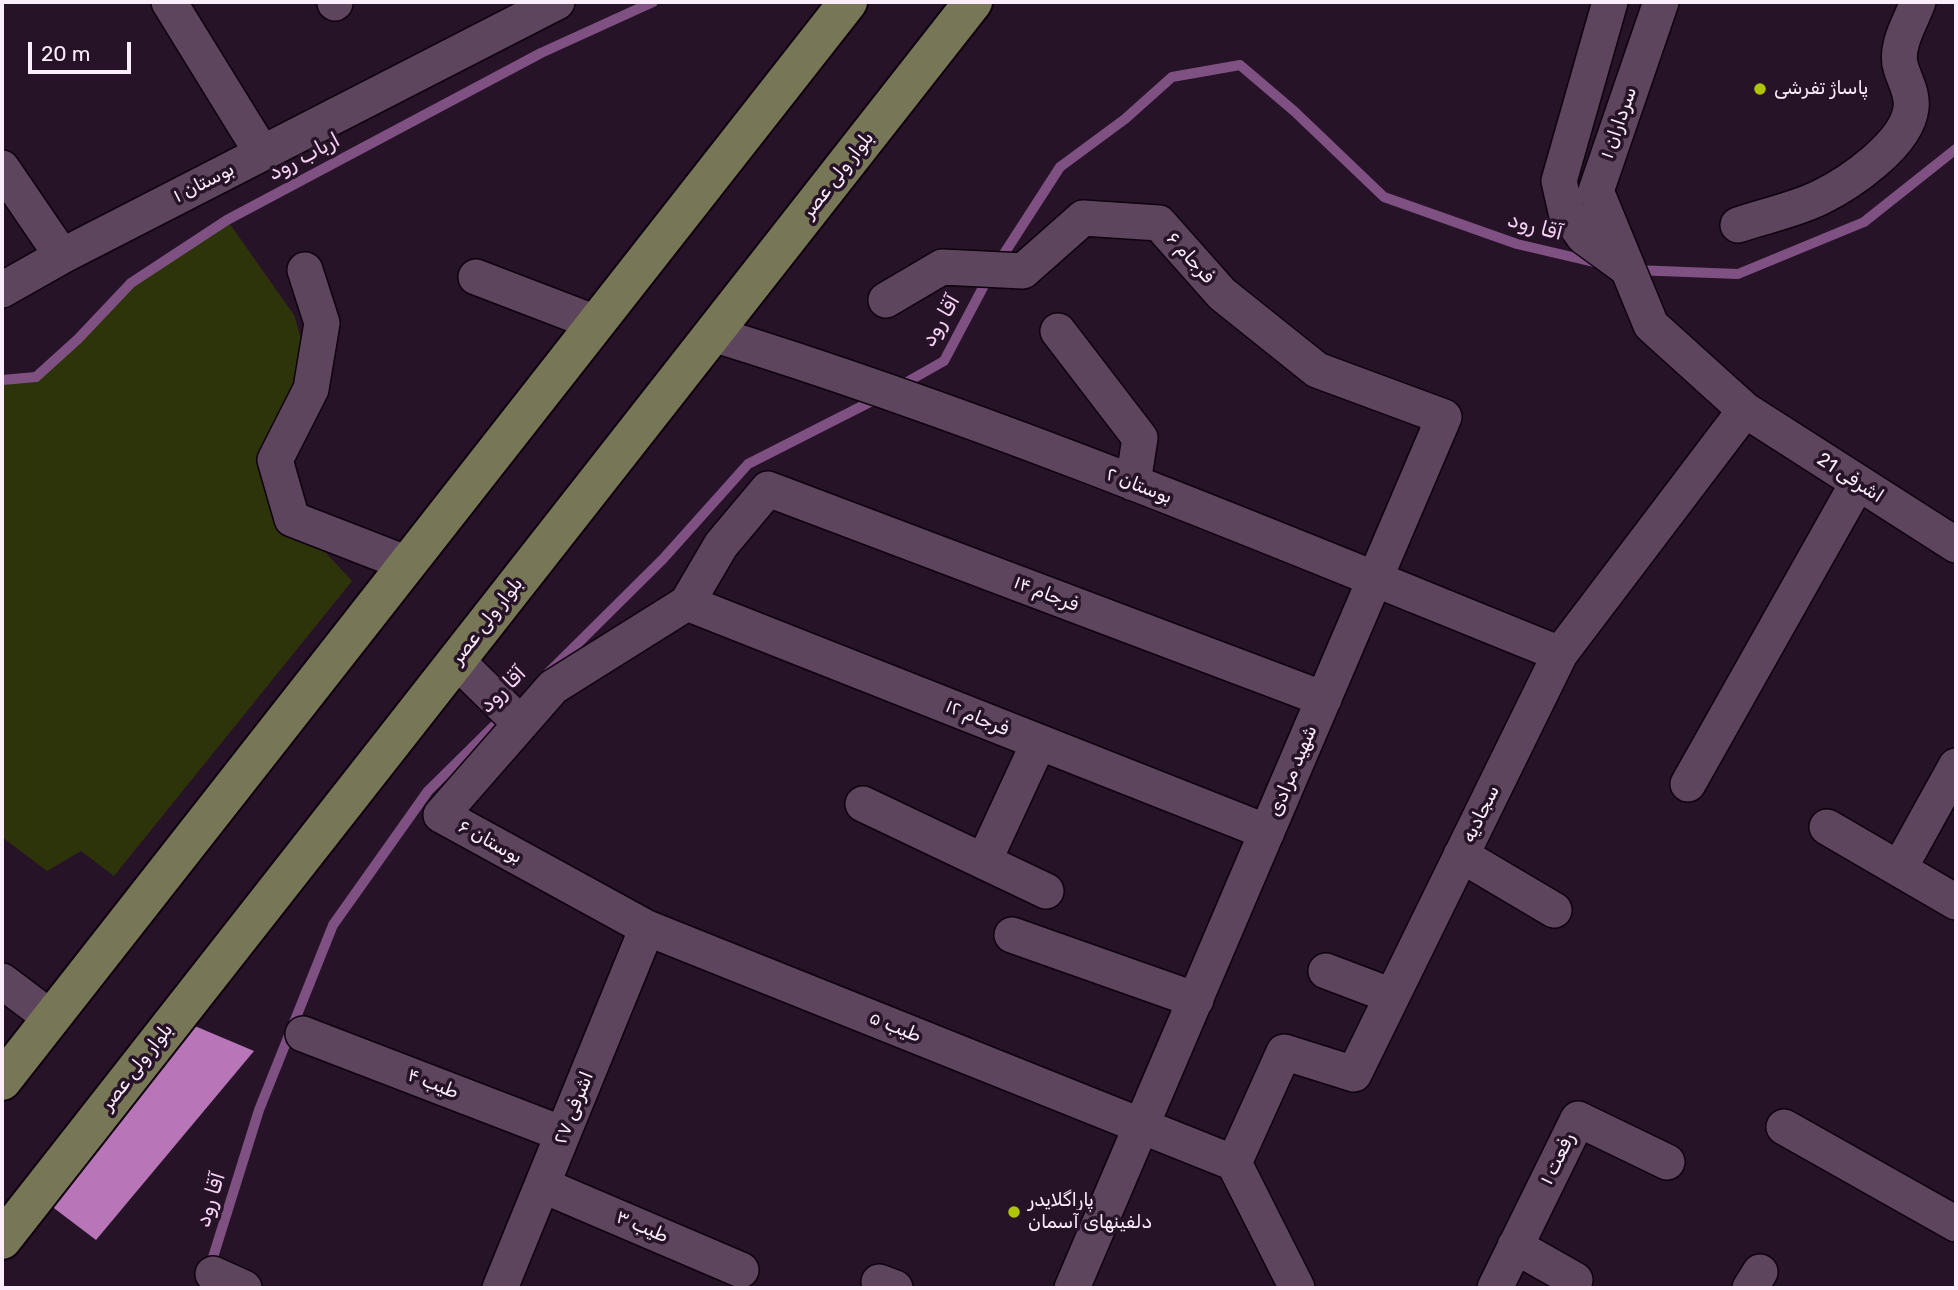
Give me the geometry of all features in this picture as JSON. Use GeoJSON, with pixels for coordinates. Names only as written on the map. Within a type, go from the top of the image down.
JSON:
{"type":"FeatureCollection","features":[{"type":"Feature","properties":{"kind":"main road"},"geometry":{"type":"LineString","coordinates":[[2,1081],[848,2]]}},
{"type":"Feature","properties":{"kind":"main road","name":"بلوار ولی عصر"},"geometry":{"type":"LineString","coordinates":[[2,1240],[973,2]]}},
{"type":"Feature","properties":{"kind":"street"},"geometry":{"type":"LineString","coordinates":[[169,2],[262,153]]}},
{"type":"Feature","properties":{"kind":"street","name":"بوستان ۱"},"geometry":{"type":"LineString","coordinates":[[2,290],[62,256],[557,2]]}},
{"type":"Feature","properties":{"kind":"street"},"geometry":{"type":"LineString","coordinates":[[1610,2],[1559,181],[1566,212],[1584,237],[1622,256]]}},
{"type":"Feature","properties":{"kind":"street","name":"سرداران ۱"},"geometry":{"type":"LineString","coordinates":[[1651,326],[1596,191],[1661,2]]}},
{"type":"Feature","properties":{"kind":"street"},"geometry":{"type":"LineString","coordinates":[[1738,225],[1819,198],[1888,152],[1904,132],[1912,107],[1908,82],[1900,66],[1900,46],[1918,2]]}},
{"type":"Feature","properties":{"kind":"street"},"geometry":{"type":"LineString","coordinates":[[2,168],[62,256]]}},
{"type":"Feature","properties":{"kind":"street","name":"فرجام ۶"},"geometry":{"type":"LineString","coordinates":[[886,300],[942,267],[1024,271],[1083,218],[1159,223],[1222,294],[1317,370],[1444,418]]}},
{"type":"Feature","properties":{"kind":"street"},"geometry":{"type":"LineString","coordinates":[[305,270],[322,323],[311,389],[275,460],[292,519],[408,564]]}},
{"type":"Feature","properties":{"kind":"street"},"geometry":{"type":"LineString","coordinates":[[476,277],[596,323]]}},
{"type":"Feature","properties":{"kind":"street","name":"اشرفی 21"},"geometry":{"type":"LineString","coordinates":[[1651,326],[1745,410],[1956,545]]}},
{"type":"Feature","properties":{"kind":"street"},"geometry":{"type":"LineString","coordinates":[[1058,331],[1140,438],[1133,483]]}},
{"type":"Feature","properties":{"kind":"street","name":"بوستان ۲"},"geometry":{"type":"LineString","coordinates":[[713,334],[838,373],[966,419],[1559,654]]}},
{"type":"Feature","properties":{"kind":"street","name":"سجادیه"},"geometry":{"type":"LineString","coordinates":[[1234,1163],[1284,1052],[1354,1074],[1559,654],[1745,410]]}},
{"type":"Feature","properties":{"kind":"street","name":"شهید مرادی"},"geometry":{"type":"LineString","coordinates":[[1072,1288],[1444,418]]}},
{"type":"Feature","properties":{"kind":"street"},"geometry":{"type":"LineString","coordinates":[[1688,784],[1857,484]]}},
{"type":"Feature","properties":{"kind":"street","name":"فرجام ۱۴"},"geometry":{"type":"LineString","coordinates":[[687,603],[720,545],[768,489],[1324,699]]}},
{"type":"Feature","properties":{"kind":"street"},"geometry":{"type":"LineString","coordinates":[[456,660],[511,714],[687,603]]}},
{"type":"Feature","properties":{"kind":"street","name":"فرجام ۱۲"},"geometry":{"type":"LineString","coordinates":[[687,603],[1267,832]]}},
{"type":"Feature","properties":{"kind":"street","name":"بوستان ۶"},"geometry":{"type":"LineString","coordinates":[[511,714],[441,815],[647,928]]}},
{"type":"Feature","properties":{"kind":"street"},"geometry":{"type":"LineString","coordinates":[[984,862],[1039,742]]}},
{"type":"Feature","properties":{"kind":"street"},"geometry":{"type":"LineString","coordinates":[[1899,869],[1956,766]]}},
{"type":"Feature","properties":{"kind":"street"},"geometry":{"type":"LineString","coordinates":[[863,804],[1046,891]]}},
{"type":"Feature","properties":{"kind":"street"},"geometry":{"type":"LineString","coordinates":[[1827,827],[1956,902]]}},
{"type":"Feature","properties":{"kind":"street"},"geometry":{"type":"LineString","coordinates":[[1461,855],[1554,910]]}},
{"type":"Feature","properties":{"kind":"street","name":"طیب ۵"},"geometry":{"type":"LineString","coordinates":[[647,928],[1234,1163]]}},
{"type":"Feature","properties":{"kind":"street","name":"اشرفی ۲۷"},"geometry":{"type":"LineString","coordinates":[[500,1288],[647,928]]}},
{"type":"Feature","properties":{"kind":"street"},"geometry":{"type":"LineString","coordinates":[[1012,935],[1196,1000]]}},
{"type":"Feature","properties":{"kind":"street"},"geometry":{"type":"LineString","coordinates":[[1326,971],[1392,996]]}},
{"type":"Feature","properties":{"kind":"street"},"geometry":{"type":"LineString","coordinates":[[2,981],[51,1018]]}},
{"type":"Feature","properties":{"kind":"street","name":"طیب ۴"},"geometry":{"type":"LineString","coordinates":[[303,1034],[563,1134]]}},
{"type":"Feature","properties":{"kind":"street","name":"رفعت ۱"},"geometry":{"type":"LineString","coordinates":[[1495,1288],[1578,1119],[1667,1162]]}},
{"type":"Feature","properties":{"kind":"street"},"geometry":{"type":"LineString","coordinates":[[1784,1127],[1956,1224]]}},
{"type":"Feature","properties":{"kind":"street"},"geometry":{"type":"LineString","coordinates":[[1234,1163],[1297,1288]]}},
{"type":"Feature","properties":{"kind":"street","name":"طیب ۳"},"geometry":{"type":"LineString","coordinates":[[542,1185],[741,1270]]}},
{"type":"Feature","properties":{"kind":"street"},"geometry":{"type":"LineString","coordinates":[[1515,1247],[1575,1280]]}},
{"type":"Feature","properties":{"kind":"green space"},"geometry":{"type":"Polygon","coordinates":[[[227,220],[294,315],[313,379],[275,462],[291,515],[352,581],[114,876],[81,851],[47,871],[2,837],[2,380],[36,377],[78,339],[134,281],[227,220]]]}},
{"type":"Feature","properties":{"kind":"building"},"geometry":{"type":"Polygon","coordinates":[[[190,1024],[254,1051],[96,1240],[42,1199],[190,1024]]]}},
{"type":"Feature","properties":{"kind":"waterway","name":"ارباب رود"},"geometry":{"type":"LineString","coordinates":[[2,380],[36,377],[78,339],[131,283],[227,220],[541,53],[653,2]]}},
{"type":"Feature","properties":{"kind":"waterway","name":"آقا رود"},"geometry":{"type":"LineString","coordinates":[[998,263],[1060,167],[1125,119],[1172,77],[1240,65],[1294,111],[1384,197],[1517,244],[1598,263]]}},
{"type":"Feature","properties":{"kind":"waterway","name":"آقا رود"},"geometry":{"type":"LineString","coordinates":[[1634,270],[1738,274],[1864,222],[1956,149]]}},
{"type":"Feature","properties":{"kind":"waterway","name":"آقا رود"},"geometry":{"type":"LineString","coordinates":[[898,387],[944,361],[989,276]]}},
{"type":"Feature","properties":{"kind":"waterway","name":"آقا رود"},"geometry":{"type":"LineString","coordinates":[[548,673],[663,559],[748,464],[878,398]]}},
{"type":"Feature","properties":{"kind":"waterway","name":"آقا رود"},"geometry":{"type":"LineString","coordinates":[[209,1270],[259,1110],[333,925],[428,791],[504,716]]}},
{"type":"Feature","properties":{"kind":"place","name":"پاساژ تفرشی"},"geometry":{"type":"Point","coordinates":[1760,89]}},
{"type":"Feature","properties":{"kind":"place","name":"پاراگلایدر دلفینهای آسمان"},"geometry":{"type":"Point","coordinates":[1014,1212]}}]}
